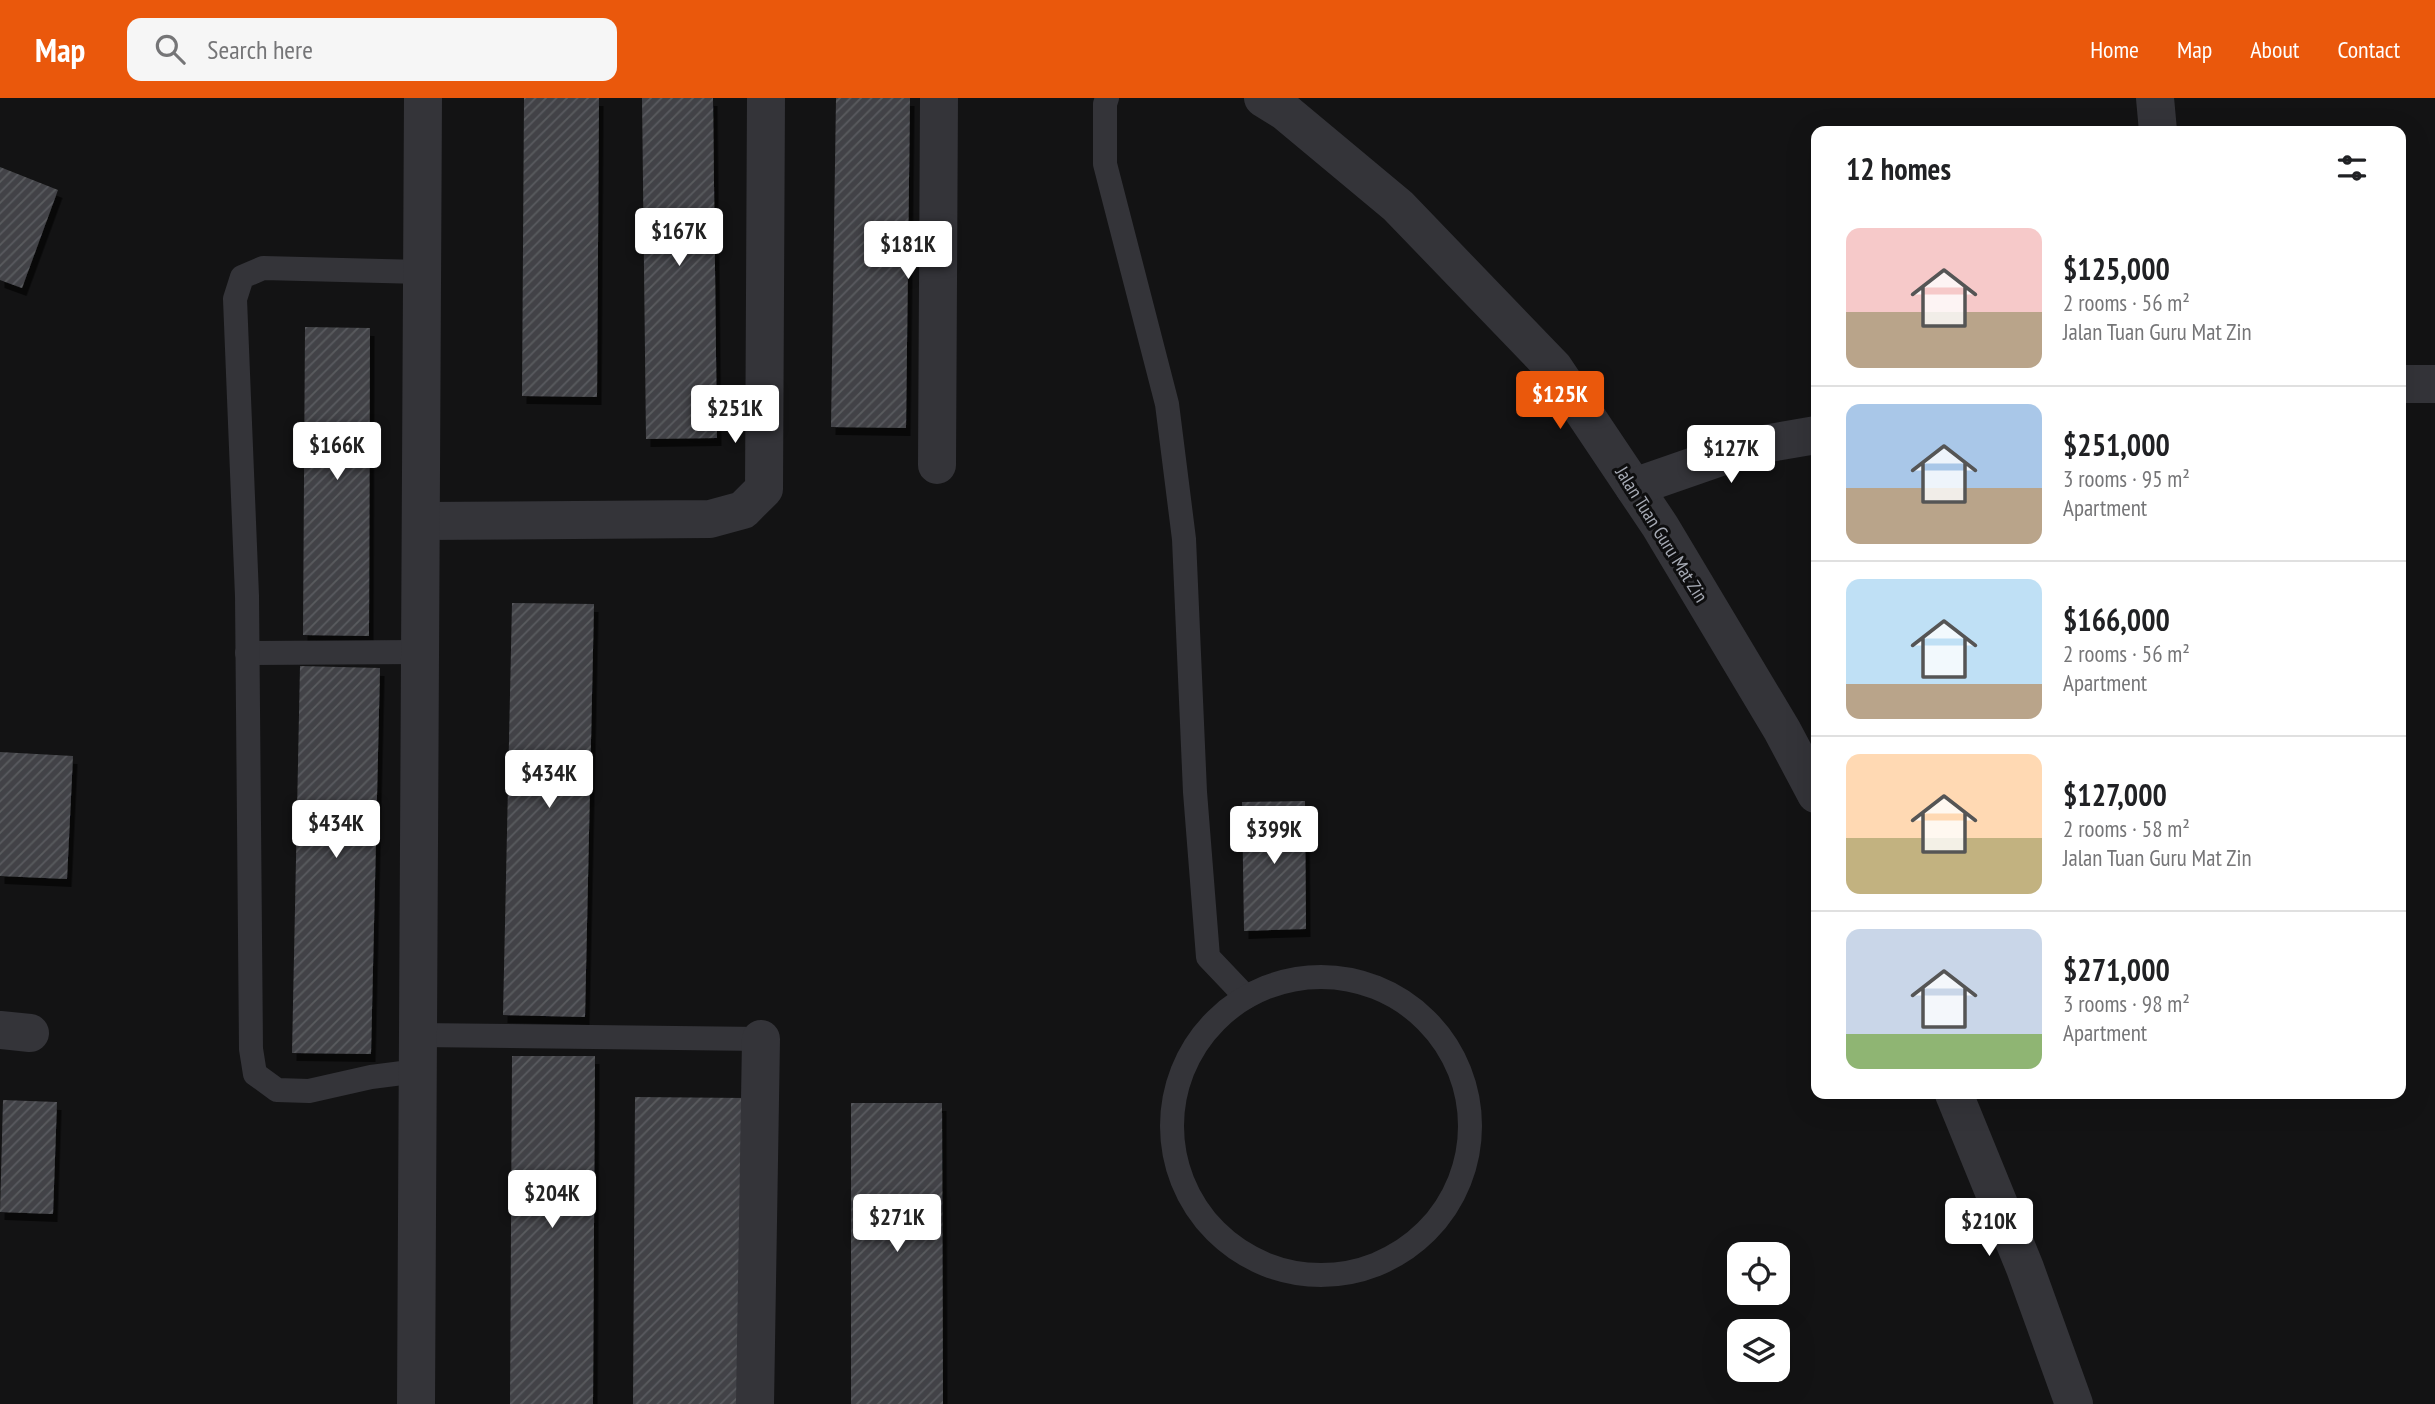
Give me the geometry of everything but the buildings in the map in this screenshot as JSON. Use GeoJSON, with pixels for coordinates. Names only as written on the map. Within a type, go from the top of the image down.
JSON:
{"type":"FeatureCollection","features":[{"type":"Feature","properties":{"kind":"street"},"geometry":{"type":"LineString","coordinates":[[416,1404],[423,98]]}},
{"type":"Feature","properties":{"kind":"street"},"geometry":{"type":"LineString","coordinates":[[422,521],[710,519],[743,510],[764,489],[766,98]]}},
{"type":"Feature","properties":{"kind":"street"},"geometry":{"type":"LineString","coordinates":[[937,464],[939,98]]}},
{"type":"Feature","properties":{"kind":"street","name":"Jalan Tuan Guru Mat Zin"},"geometry":{"type":"LineString","coordinates":[[1263,98],[1284,111],[1398,206],[1554,368],[1660,526],[1775,718],[1811,785]]}},
{"type":"Feature","properties":{"kind":"street"},"geometry":{"type":"LineString","coordinates":[[2155,98],[2158,126]]}},
{"type":"Feature","properties":{"kind":"street"},"geometry":{"type":"LineString","coordinates":[[2406,384],[2435,384]]}},
{"type":"Feature","properties":{"kind":"street"},"geometry":{"type":"LineString","coordinates":[[1634,487],[1752,446],[1811,436]]}},
{"type":"Feature","properties":{"kind":"street"},"geometry":{"type":"LineString","coordinates":[[755,1404],[761,1039]]}},
{"type":"Feature","properties":{"kind":"street"},"geometry":{"type":"LineString","coordinates":[[1956,1099],[2025,1268],[2074,1404]]}},
{"type":"Feature","properties":{"kind":"lane"},"geometry":{"type":"LineString","coordinates":[[1108,98],[1105,104],[1105,164],[1167,404],[1184,540],[1195,792],[1208,957],[1246,997]]}},
{"type":"Feature","properties":{"kind":"lane"},"geometry":{"type":"LineString","coordinates":[[422,272],[262,268],[242,277],[235,299],[247,653],[251,1035],[255,1074],[277,1090],[309,1091],[371,1077],[418,1053],[761,1039]]}},
{"type":"Feature","properties":{"kind":"lane"},"geometry":{"type":"LineString","coordinates":[[247,653],[420,652]]}},
{"type":"Feature","properties":{"kind":"lane"},"geometry":{"type":"LineString","coordinates":[[1320,976],[1351,979],[1381,989],[1409,1004],[1432,1025],[1450,1051],[1464,1079],[1470,1110],[1471,1141],[1464,1171],[1451,1200],[1433,1225],[1409,1246],[1383,1262],[1353,1272],[1321,1275],[1290,1272],[1260,1262],[1233,1247],[1210,1226],[1191,1201],[1178,1173],[1171,1142],[1171,1111],[1178,1081],[1190,1051],[1208,1026],[1246,997],[1289,980],[1320,976]]}}]}
